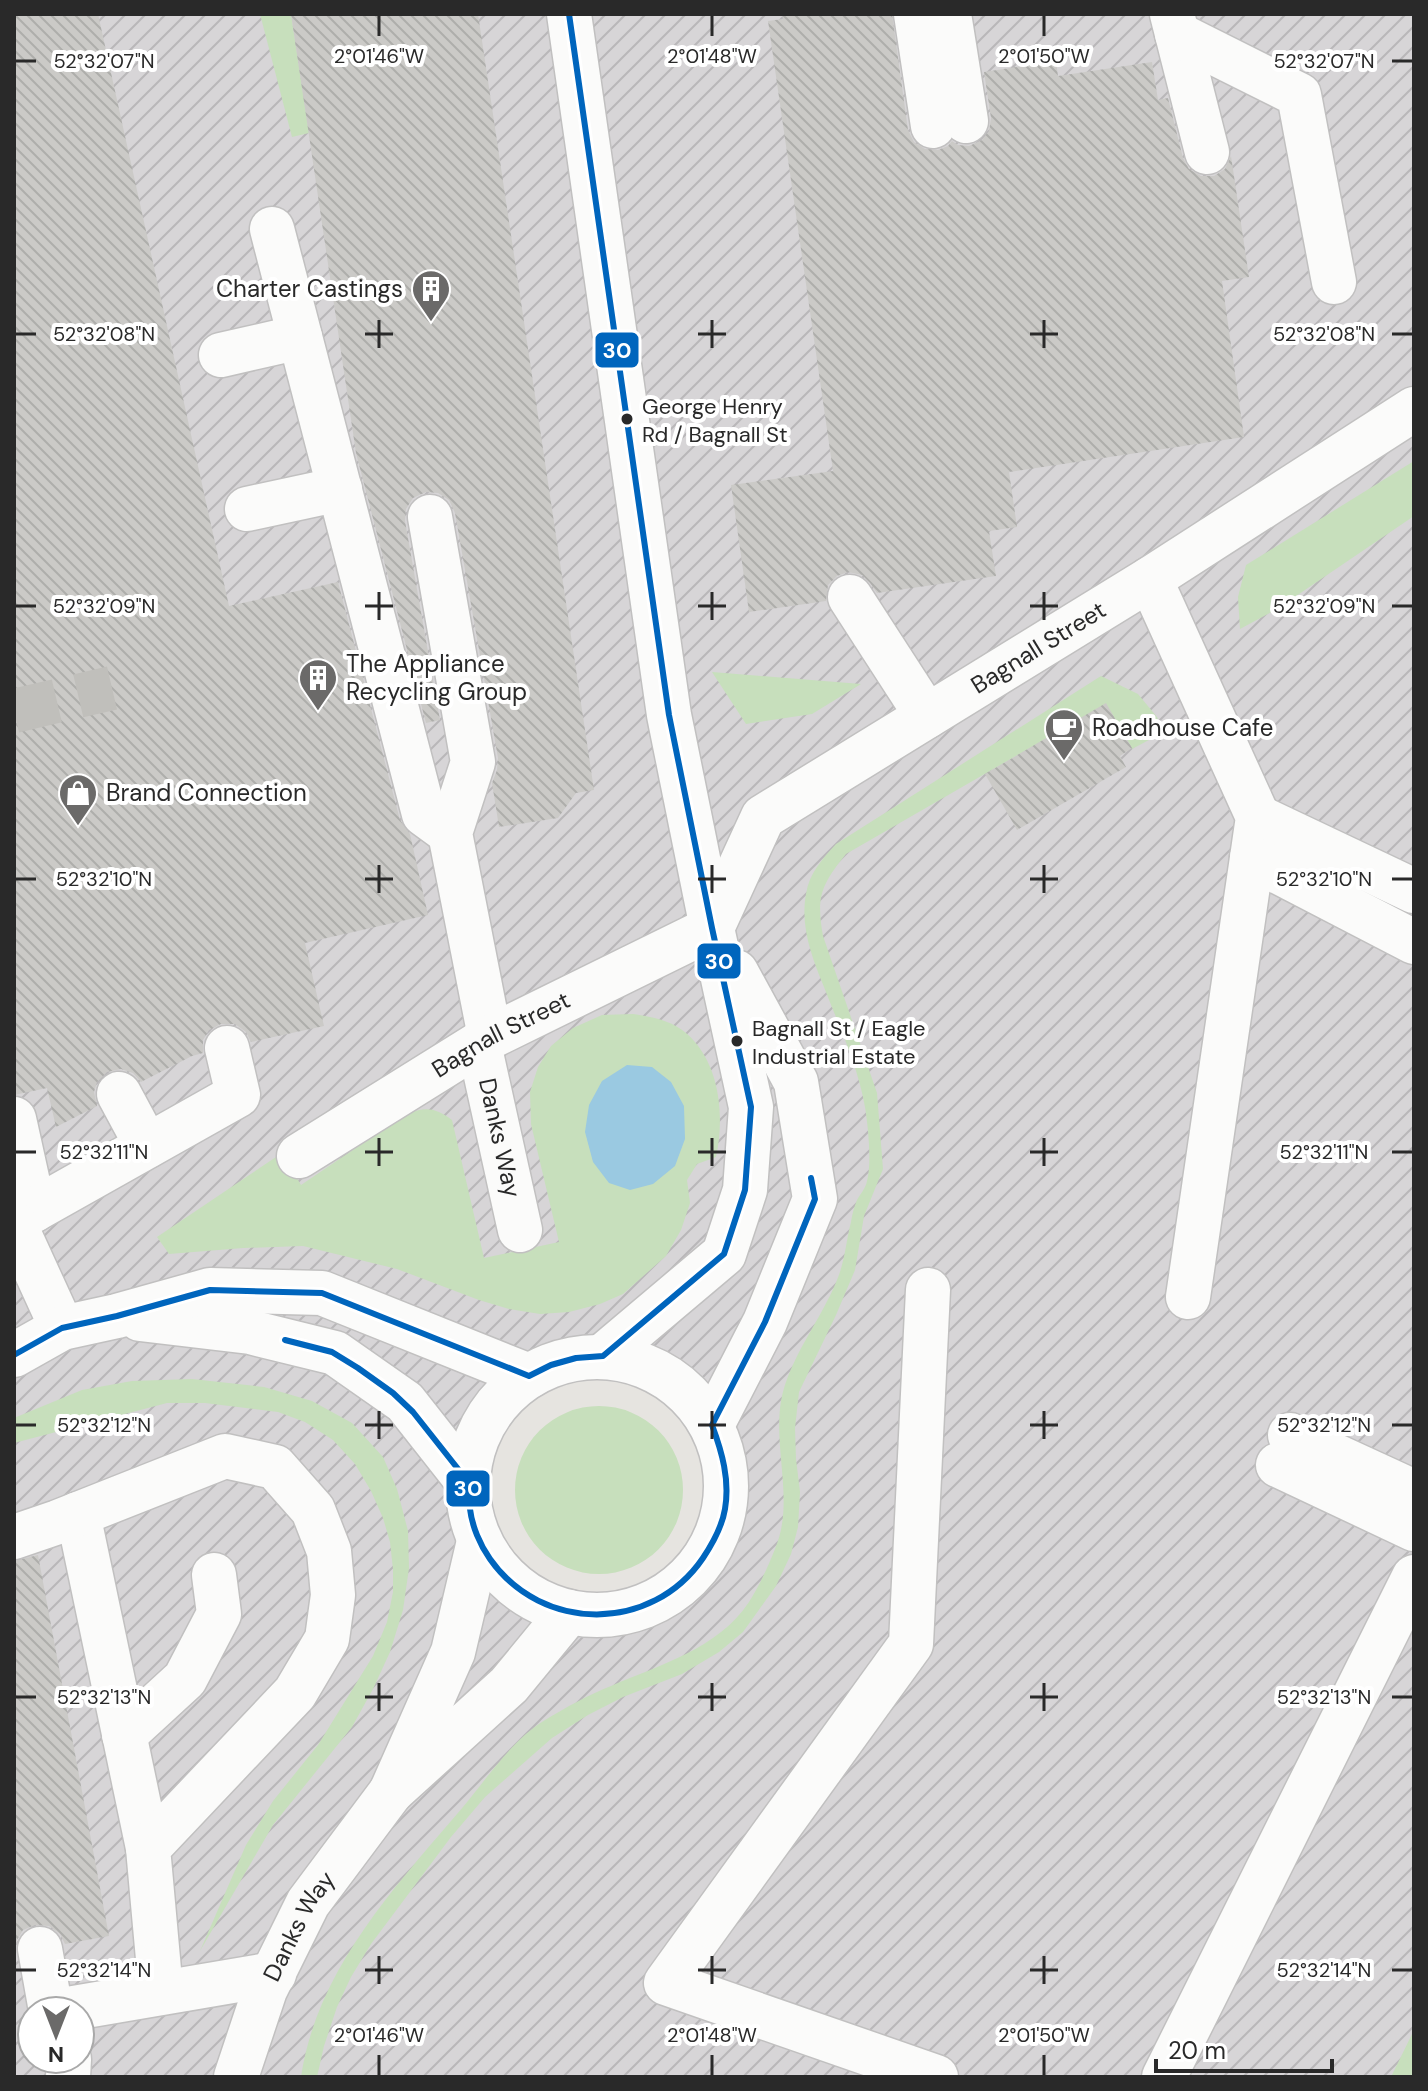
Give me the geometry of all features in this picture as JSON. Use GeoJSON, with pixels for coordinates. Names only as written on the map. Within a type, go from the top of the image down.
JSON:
{"type":"FeatureCollection","features":[{"type":"Feature","properties":{"kind":"street"},"geometry":{"type":"LineString","coordinates":[[569,14],[669,715],[751,1107],[745,1190],[724,1254],[603,1356]]}},
{"type":"Feature","properties":{"kind":"street"},"geometry":{"type":"LineString","coordinates":[[916,14],[949,124],[949,14]]}},
{"type":"Feature","properties":{"kind":"street"},"geometry":{"type":"LineString","coordinates":[[1175,24],[1207,152]]}},
{"type":"Feature","properties":{"kind":"street"},"geometry":{"type":"LineString","coordinates":[[1175,24],[1299,95],[1334,282]]}},
{"type":"Feature","properties":{"kind":"street","name":"Danks Way"},"geometry":{"type":"LineString","coordinates":[[272,229],[485,1041],[520,1230]]}},
{"type":"Feature","properties":{"kind":"street"},"geometry":{"type":"LineString","coordinates":[[221,355],[300,337]]}},
{"type":"Feature","properties":{"kind":"street","name":"Bagnall Street"},"geometry":{"type":"LineString","coordinates":[[299,1156],[485,1041],[712,928],[763,817],[1150,579],[1414,409]]}},
{"type":"Feature","properties":{"kind":"street"},"geometry":{"type":"LineString","coordinates":[[247,509],[340,489]]}},
{"type":"Feature","properties":{"kind":"street"},"geometry":{"type":"LineString","coordinates":[[427,822],[473,762],[430,517]]}},
{"type":"Feature","properties":{"kind":"street"},"geometry":{"type":"LineString","coordinates":[[1150,579],[1255,838],[1188,1297]]}},
{"type":"Feature","properties":{"kind":"street"},"geometry":{"type":"LineString","coordinates":[[850,597],[927,716]]}},
{"type":"Feature","properties":{"kind":"street"},"geometry":{"type":"LineString","coordinates":[[1255,838],[1414,891]]}},
{"type":"Feature","properties":{"kind":"street"},"geometry":{"type":"LineString","coordinates":[[1255,838],[1414,942]]}},
{"type":"Feature","properties":{"kind":"street"},"geometry":{"type":"LineString","coordinates":[[712,928],[796,1082],[815,1199],[765,1322],[712,1425]]}},
{"type":"Feature","properties":{"kind":"street"},"geometry":{"type":"LineString","coordinates":[[21,1218],[238,1095],[227,1048]]}},
{"type":"Feature","properties":{"kind":"street"},"geometry":{"type":"LineString","coordinates":[[119,1094],[147,1146]]}},
{"type":"Feature","properties":{"kind":"street"},"geometry":{"type":"LineString","coordinates":[[14,1119],[21,1218],[62,1328]]}},
{"type":"Feature","properties":{"kind":"street"},"geometry":{"type":"LineString","coordinates":[[14,1355],[62,1328],[210,1290],[322,1293],[529,1376]]}},
{"type":"Feature","properties":{"kind":"street"},"geometry":{"type":"LineString","coordinates":[[928,1290],[911,1644],[666,1983],[936,2077]]}},
{"type":"Feature","properties":{"kind":"street"},"geometry":{"type":"LineString","coordinates":[[117,1316],[250,1332],[335,1353],[405,1402],[468,1482]]}},
{"type":"Feature","properties":{"kind":"street"},"geometry":{"type":"LineString","coordinates":[[603,1356],[635,1362],[659,1372],[684,1390],[712,1425],[722,1451],[727,1503],[720,1530],[705,1559],[669,1595],[643,1608],[610,1615],[569,1612],[535,1601],[513,1585],[479,1541],[470,1512],[468,1482],[472,1451],[485,1420],[505,1395],[529,1376],[551,1365],[576,1358],[603,1356]]}},
{"type":"Feature","properties":{"kind":"street"},"geometry":{"type":"LineString","coordinates":[[1414,1492],[1284,1450],[1414,1529]]}},
{"type":"Feature","properties":{"kind":"street"},"geometry":{"type":"LineString","coordinates":[[14,1537],[225,1456],[275,1467],[313,1510],[329,1551],[333,1595],[327,1639],[295,1693],[148,1848]]}},
{"type":"Feature","properties":{"kind":"street"},"geometry":{"type":"LineString","coordinates":[[78,1514],[148,1848],[161,1992]]}},
{"type":"Feature","properties":{"kind":"street","name":"Danks Way"},"geometry":{"type":"LineString","coordinates":[[391,1792],[453,1652],[479,1541]]}},
{"type":"Feature","properties":{"kind":"street"},"geometry":{"type":"LineString","coordinates":[[124,1735],[185,1679],[219,1614],[214,1575]]}},
{"type":"Feature","properties":{"kind":"street"},"geometry":{"type":"LineString","coordinates":[[1164,2077],[1414,1577]]}},
{"type":"Feature","properties":{"kind":"street","name":"Danks Way"},"geometry":{"type":"LineString","coordinates":[[236,2077],[265,1990],[308,1903],[391,1792],[509,1685],[569,1612]]}},
{"type":"Feature","properties":{"kind":"street"},"geometry":{"type":"LineString","coordinates":[[40,1949],[52,1995]]}},
{"type":"Feature","properties":{"kind":"street"},"geometry":{"type":"LineString","coordinates":[[96,2004],[274,1974]]}},
{"type":"Feature","properties":{"kind":"shaded area"},"geometry":{"type":"Polygon","coordinates":[[[14,14],[1414,14],[1414,2077],[14,2077],[14,14]],[[603,1356],[576,1358],[551,1365],[529,1376],[505,1395],[485,1420],[472,1451],[468,1482],[470,1512],[479,1541],[513,1585],[535,1601],[569,1612],[610,1615],[643,1608],[669,1595],[690,1577],[705,1559],[720,1530],[727,1503],[727,1480],[722,1451],[712,1425],[684,1390],[659,1372],[635,1362],[603,1356]]]}},
{"type":"Feature","properties":{"kind":"green space"},"geometry":{"type":"Polygon","coordinates":[[[260,14],[291,14],[309,133],[292,137],[260,14]]]}},
{"type":"Feature","properties":{"kind":"green space"},"geometry":{"type":"Polygon","coordinates":[[[1414,461],[1414,516],[1277,609],[1240,629],[1238,597],[1246,565],[1414,461]]]}},
{"type":"Feature","properties":{"kind":"green space"},"geometry":{"type":"Polygon","coordinates":[[[712,672],[861,684],[812,714],[746,724],[712,672]]]}},
{"type":"Feature","properties":{"kind":"green space"},"geometry":{"type":"Polygon","coordinates":[[[1101,676],[1138,694],[1157,717],[1164,732],[1132,749],[1106,704],[846,854],[822,892],[820,911],[823,936],[877,1093],[883,1169],[864,1216],[855,1270],[799,1392],[795,1428],[800,1492],[798,1527],[791,1554],[776,1586],[743,1632],[719,1652],[682,1674],[623,1697],[588,1715],[552,1738],[485,1797],[371,1944],[337,2007],[317,2077],[301,2077],[310,2038],[324,2000],[362,1932],[511,1748],[533,1728],[569,1706],[704,1644],[736,1618],[753,1596],[781,1531],[784,1494],[779,1420],[785,1385],[837,1280],[853,1211],[866,1184],[869,1165],[866,1115],[858,1076],[808,942],[805,906],[810,880],[836,844],[1101,676]]]}},
{"type":"Feature","properties":{"kind":"green space"},"geometry":{"type":"Polygon","coordinates":[[[633,1014],[674,1025],[697,1045],[713,1074],[720,1124],[716,1157],[697,1164],[687,1180],[690,1203],[681,1230],[666,1256],[623,1294],[569,1312],[540,1314],[479,1300],[397,1269],[303,1246],[169,1254],[157,1237],[282,1153],[301,1185],[406,1114],[425,1109],[452,1120],[484,1258],[559,1242],[531,1124],[530,1092],[538,1067],[551,1046],[573,1028],[602,1015],[633,1014]]]}},
{"type":"Feature","properties":{"kind":"green space"},"geometry":{"type":"Polygon","coordinates":[[[192,1379],[264,1387],[312,1401],[352,1423],[383,1457],[397,1489],[408,1531],[409,1568],[403,1610],[390,1652],[373,1689],[352,1727],[273,1825],[200,1951],[246,1845],[273,1801],[318,1745],[373,1656],[387,1622],[393,1592],[393,1569],[383,1518],[355,1464],[333,1440],[305,1422],[278,1412],[205,1403],[167,1403],[14,1443],[14,1418],[82,1390],[132,1381],[192,1379]]]}},
{"type":"Feature","properties":{"kind":"green space"},"geometry":{"type":"Polygon","coordinates":[[[599,1406],[631,1412],[659,1430],[677,1458],[683,1490],[677,1522],[659,1550],[631,1568],[599,1574],[567,1568],[539,1550],[521,1522],[515,1490],[521,1458],[539,1430],[567,1412],[599,1406]]]}},
{"type":"Feature","properties":{"kind":"green space"},"geometry":{"type":"Polygon","coordinates":[[[1414,2030],[1414,2077],[1391,2077],[1414,2030]]]}},
{"type":"Feature","properties":{"kind":"water"},"geometry":{"type":"Polygon","coordinates":[[[627,1065],[652,1067],[671,1082],[684,1106],[685,1139],[675,1166],[653,1184],[630,1190],[609,1183],[593,1162],[585,1132],[589,1105],[602,1081],[627,1065]]]}},
{"type":"Feature","properties":{"kind":"building"},"geometry":{"type":"Polygon","coordinates":[[[14,14],[98,14],[229,606],[338,582],[400,820],[410,834],[428,915],[305,943],[324,1026],[251,1042],[246,1032],[235,1024],[221,1024],[209,1030],[203,1040],[203,1053],[141,1082],[133,1073],[121,1069],[107,1072],[97,1082],[94,1092],[97,1106],[56,1127],[47,1088],[14,1095],[14,14]]]}},
{"type":"Feature","properties":{"kind":"building","name":"Charter Castings"},"geometry":{"type":"Polygon","coordinates":[[[291,14],[478,14],[594,790],[576,793],[558,818],[499,827],[492,783],[498,758],[455,513],[449,500],[438,493],[426,492],[413,498],[406,509],[405,521],[440,720],[426,723],[356,453],[291,14]]]}},
{"type":"Feature","properties":{"kind":"building"},"geometry":{"type":"Polygon","coordinates":[[[782,14],[892,14],[908,130],[914,142],[925,149],[938,150],[952,141],[969,146],[982,140],[989,131],[991,118],[984,72],[1056,61],[1058,76],[1152,62],[1158,100],[1168,98],[1183,158],[1189,169],[1201,176],[1214,176],[1225,169],[1231,156],[1249,277],[1222,281],[1244,437],[1009,472],[1017,527],[989,531],[996,576],[877,593],[862,575],[848,572],[837,576],[828,585],[826,601],[749,612],[731,485],[833,471],[768,21],[783,19],[782,14]]]}},
{"type":"Feature","properties":{"kind":"building","name":"Roadhouse Cafe"},"geometry":{"type":"Polygon","coordinates":[[[1106,703],[1132,748],[1120,756],[1126,767],[1017,830],[985,774],[1106,703]]]}},
{"type":"Feature","properties":{"kind":"building"},"geometry":{"type":"Polygon","coordinates":[[[38,1555],[109,1936],[65,1944],[60,1934],[49,1926],[35,1925],[23,1930],[14,1954],[14,1561],[38,1555]]]}},
{"type":"Feature","properties":{"kind":"tunnel"},"geometry":{"type":"LineString","coordinates":[[14,711],[112,688]]}},
{"type":"Feature","properties":{"kind":"transit line","name":"30"},"geometry":{"type":"LineString","coordinates":[[14,1355],[62,1328],[210,1290],[322,1293],[529,1376],[551,1365],[576,1358],[603,1356],[724,1254],[745,1190],[751,1107],[669,715],[569,14]]}},
{"type":"Feature","properties":{"kind":"transit line","name":"30"},"geometry":{"type":"LineString","coordinates":[[285,1340],[332,1352],[393,1393],[413,1412],[466,1479],[471,1515],[480,1542],[490,1559],[512,1583],[538,1601],[567,1611],[597,1614],[627,1611],[656,1600],[681,1583],[714,1541],[725,1509],[726,1477],[712,1425],[765,1322],[815,1199],[811,1178]]}},
{"type":"Feature","properties":{"kind":"place","name":"Charter Castings"},"geometry":{"type":"Point","coordinates":[431,323]}},
{"type":"Feature","properties":{"kind":"place","name":"George Henry Rd / Bagnall St"},"geometry":{"type":"Point","coordinates":[627,419]}},
{"type":"Feature","properties":{"kind":"place","name":"The Appliance Recycling Group"},"geometry":{"type":"Point","coordinates":[318,712]}},
{"type":"Feature","properties":{"kind":"place","name":"Roadhouse Cafe"},"geometry":{"type":"Point","coordinates":[1064,762]}},
{"type":"Feature","properties":{"kind":"place","name":"Brand Connection"},"geometry":{"type":"Point","coordinates":[78,827]}},
{"type":"Feature","properties":{"kind":"place","name":"Bagnall St / Eagle Industrial Estate"},"geometry":{"type":"Point","coordinates":[737,1041]}}]}
